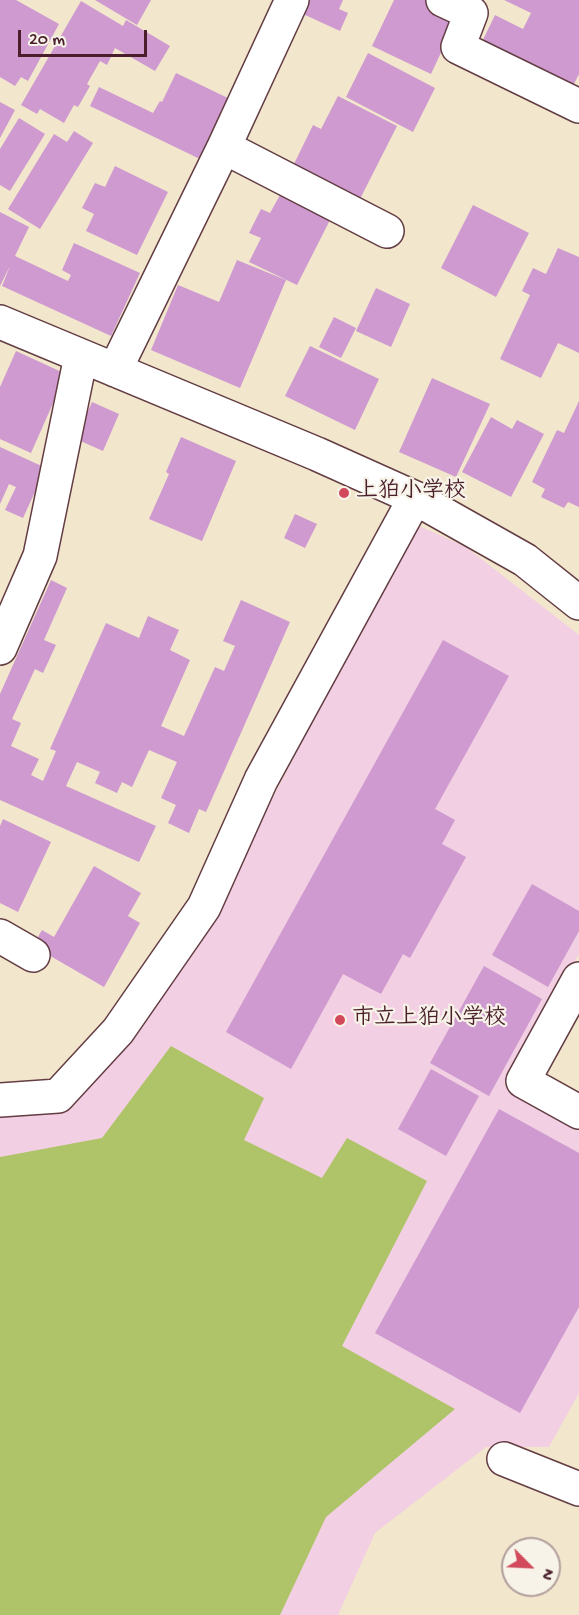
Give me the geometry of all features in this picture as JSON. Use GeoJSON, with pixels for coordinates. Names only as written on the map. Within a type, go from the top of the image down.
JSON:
{"type":"FeatureCollection","features":[{"type":"Feature","properties":{"kind":"street"},"geometry":{"type":"LineString","coordinates":[[115,370],[224,147],[292,0]]}},
{"type":"Feature","properties":{"kind":"street"},"geometry":{"type":"LineString","coordinates":[[443,0],[471,13],[458,48],[579,106]]}},
{"type":"Feature","properties":{"kind":"street"},"geometry":{"type":"LineString","coordinates":[[224,147],[387,231]]}},
{"type":"Feature","properties":{"kind":"street"},"geometry":{"type":"LineString","coordinates":[[0,322],[317,454],[415,498],[525,560],[579,603]]}},
{"type":"Feature","properties":{"kind":"street"},"geometry":{"type":"LineString","coordinates":[[0,648],[40,556],[81,356]]}},
{"type":"Feature","properties":{"kind":"street"},"geometry":{"type":"LineString","coordinates":[[0,1100],[58,1096],[118,1031],[191,926],[204,907],[261,780],[415,498]]}},
{"type":"Feature","properties":{"kind":"street"},"geometry":{"type":"LineString","coordinates":[[0,936],[33,955]]}},
{"type":"Feature","properties":{"kind":"street"},"geometry":{"type":"LineString","coordinates":[[579,979],[523,1081],[579,1112]]}},
{"type":"Feature","properties":{"kind":"street"},"geometry":{"type":"LineString","coordinates":[[504,1459],[579,1489]]}},
{"type":"Feature","properties":{"kind":"shaded area","name":"市立上狛小学校"},"geometry":{"type":"Polygon","coordinates":[[[415,524],[466,547],[579,635],[579,954],[504,1085],[579,1128],[579,1393],[549,1447],[486,1447],[375,1533],[338,1615],[0,1615],[0,1105],[87,1088],[197,944],[415,524]]]}},
{"type":"Feature","properties":{"kind":"green space"},"geometry":{"type":"Polygon","coordinates":[[[171,1046],[264,1098],[244,1140],[322,1178],[347,1138],[427,1181],[342,1346],[455,1409],[326,1517],[280,1615],[0,1615],[0,1157],[102,1138],[171,1046]]]}},
{"type":"Feature","properties":{"kind":"building"},"geometry":{"type":"Polygon","coordinates":[[[0,0],[16,0],[59,24],[28,81],[21,77],[15,86],[0,77],[0,0]]]}},
{"type":"Feature","properties":{"kind":"building"},"geometry":{"type":"Polygon","coordinates":[[[95,0],[151,0],[137,25],[95,0]]]}},
{"type":"Feature","properties":{"kind":"building"},"geometry":{"type":"Polygon","coordinates":[[[309,0],[343,0],[339,9],[348,13],[340,31],[303,14],[309,0]]]}},
{"type":"Feature","properties":{"kind":"building"},"geometry":{"type":"Polygon","coordinates":[[[394,0],[425,0],[458,16],[431,74],[372,46],[394,0]]]}},
{"type":"Feature","properties":{"kind":"building"},"geometry":{"type":"Polygon","coordinates":[[[504,0],[579,0],[579,74],[569,94],[478,50],[495,15],[523,29],[531,13],[504,0]]]}},
{"type":"Feature","properties":{"kind":"building"},"geometry":{"type":"Polygon","coordinates":[[[81,1],[123,26],[126,20],[170,46],[155,71],[115,48],[107,65],[100,61],[87,84],[90,86],[78,107],[74,105],[64,123],[40,109],[37,114],[21,105],[81,1]]]}},
{"type":"Feature","properties":{"kind":"building"},"geometry":{"type":"Polygon","coordinates":[[[368,53],[435,88],[413,132],[346,97],[368,53]]]}},
{"type":"Feature","properties":{"kind":"building"},"geometry":{"type":"Polygon","coordinates":[[[176,73],[232,100],[202,160],[90,106],[99,87],[153,113],[160,101],[162,102],[176,73]]]}},
{"type":"Feature","properties":{"kind":"building"},"geometry":{"type":"Polygon","coordinates":[[[338,96],[397,126],[360,199],[293,166],[313,125],[321,129],[338,96]]]}},
{"type":"Feature","properties":{"kind":"building"},"geometry":{"type":"Polygon","coordinates":[[[0,102],[15,110],[0,138],[0,102]]]}},
{"type":"Feature","properties":{"kind":"building"},"geometry":{"type":"Polygon","coordinates":[[[19,118],[45,134],[10,191],[0,185],[0,149],[19,118]]]}},
{"type":"Feature","properties":{"kind":"building"},"geometry":{"type":"Polygon","coordinates":[[[74,131],[93,143],[40,229],[8,209],[54,134],[67,142],[74,131]]]}},
{"type":"Feature","properties":{"kind":"building"},"geometry":{"type":"Polygon","coordinates":[[[115,166],[168,192],[137,255],[86,231],[94,214],[82,208],[95,183],[105,187],[115,166]]]}},
{"type":"Feature","properties":{"kind":"building"},"geometry":{"type":"Polygon","coordinates":[[[280,195],[330,220],[297,285],[249,262],[261,238],[249,233],[261,209],[270,213],[280,195]]]}},
{"type":"Feature","properties":{"kind":"building"},"geometry":{"type":"Polygon","coordinates":[[[473,205],[529,233],[496,297],[441,268],[473,205]]]}},
{"type":"Feature","properties":{"kind":"building"},"geometry":{"type":"Polygon","coordinates":[[[0,212],[29,227],[15,256],[68,281],[71,275],[62,270],[74,243],[140,273],[111,336],[2,286],[10,266],[0,286],[0,212]]]}},
{"type":"Feature","properties":{"kind":"building"},"geometry":{"type":"Polygon","coordinates":[[[558,248],[579,257],[579,353],[558,343],[541,378],[500,359],[530,295],[522,291],[533,268],[546,274],[558,248]]]}},
{"type":"Feature","properties":{"kind":"building"},"geometry":{"type":"Polygon","coordinates":[[[237,260],[286,280],[240,388],[151,350],[178,285],[219,302],[237,260]]]}},
{"type":"Feature","properties":{"kind":"building"},"geometry":{"type":"Polygon","coordinates":[[[376,288],[410,304],[391,347],[356,331],[376,288]]]}},
{"type":"Feature","properties":{"kind":"building"},"geometry":{"type":"Polygon","coordinates":[[[334,317],[356,328],[341,358],[319,347],[334,317]]]}},
{"type":"Feature","properties":{"kind":"building"},"geometry":{"type":"Polygon","coordinates":[[[310,346],[379,379],[355,430],[285,396],[310,346]]]}},
{"type":"Feature","properties":{"kind":"building"},"geometry":{"type":"Polygon","coordinates":[[[16,351],[66,374],[31,453],[0,439],[0,387],[16,351]]]}},
{"type":"Feature","properties":{"kind":"building"},"geometry":{"type":"Polygon","coordinates":[[[432,378],[490,404],[456,477],[399,452],[432,378]]]}},
{"type":"Feature","properties":{"kind":"building"},"geometry":{"type":"Polygon","coordinates":[[[579,401],[579,507],[568,502],[564,508],[541,497],[545,489],[532,482],[557,430],[564,433],[579,401]]]}},
{"type":"Feature","properties":{"kind":"building"},"geometry":{"type":"Polygon","coordinates":[[[92,402],[119,414],[103,451],[76,439],[92,402]]]}},
{"type":"Feature","properties":{"kind":"building"},"geometry":{"type":"Polygon","coordinates":[[[491,417],[512,429],[517,420],[544,434],[511,497],[462,472],[491,417]]]}},
{"type":"Feature","properties":{"kind":"building"},"geometry":{"type":"Polygon","coordinates":[[[181,437],[236,461],[202,541],[149,519],[169,474],[166,472],[181,437]]]}},
{"type":"Feature","properties":{"kind":"building"},"geometry":{"type":"Polygon","coordinates":[[[0,447],[46,468],[23,518],[5,510],[16,487],[9,484],[0,504],[0,447]]]}},
{"type":"Feature","properties":{"kind":"building"},"geometry":{"type":"Polygon","coordinates":[[[295,514],[317,524],[305,548],[284,538],[295,514]]]}},
{"type":"Feature","properties":{"kind":"building"},"geometry":{"type":"Polygon","coordinates":[[[51,580],[67,588],[44,640],[56,645],[43,673],[35,669],[12,719],[21,723],[11,746],[39,759],[31,775],[43,781],[56,751],[50,749],[106,623],[139,638],[148,616],[179,630],[170,650],[190,660],[161,726],[184,736],[215,667],[224,671],[235,646],[223,641],[241,600],[290,622],[206,812],[199,809],[189,833],[168,823],[176,805],[161,798],[177,762],[149,750],[132,787],[122,782],[117,793],[95,783],[100,772],[77,762],[66,786],[156,826],[139,862],[0,800],[0,694],[51,580]]]}},
{"type":"Feature","properties":{"kind":"building"},"geometry":{"type":"Polygon","coordinates":[[[443,640],[509,676],[435,809],[455,820],[442,844],[466,857],[410,958],[403,954],[381,994],[343,974],[291,1069],[226,1032],[443,640]]]}},
{"type":"Feature","properties":{"kind":"building"},"geometry":{"type":"Polygon","coordinates":[[[3,819],[51,842],[18,912],[0,903],[0,826],[3,819]]]}},
{"type":"Feature","properties":{"kind":"building"},"geometry":{"type":"Polygon","coordinates":[[[94,866],[141,893],[128,916],[140,923],[104,987],[33,946],[42,930],[54,937],[94,866]]]}},
{"type":"Feature","properties":{"kind":"building"},"geometry":{"type":"Polygon","coordinates":[[[532,884],[579,911],[579,931],[548,987],[492,955],[532,884]]]}},
{"type":"Feature","properties":{"kind":"building"},"geometry":{"type":"Polygon","coordinates":[[[484,966],[542,999],[489,1096],[430,1063],[484,966]]]}},
{"type":"Feature","properties":{"kind":"building"},"geometry":{"type":"Polygon","coordinates":[[[431,1069],[479,1096],[446,1156],[398,1129],[431,1069]]]}},
{"type":"Feature","properties":{"kind":"building"},"geometry":{"type":"Polygon","coordinates":[[[499,1109],[579,1153],[579,1307],[520,1413],[375,1333],[499,1109]]]}},
{"type":"Feature","properties":{"kind":"place","name":"上狛小学校"},"geometry":{"type":"Point","coordinates":[344,493]}},
{"type":"Feature","properties":{"kind":"place","name":"市立上狛小学校"},"geometry":{"type":"Point","coordinates":[340,1020]}}]}
